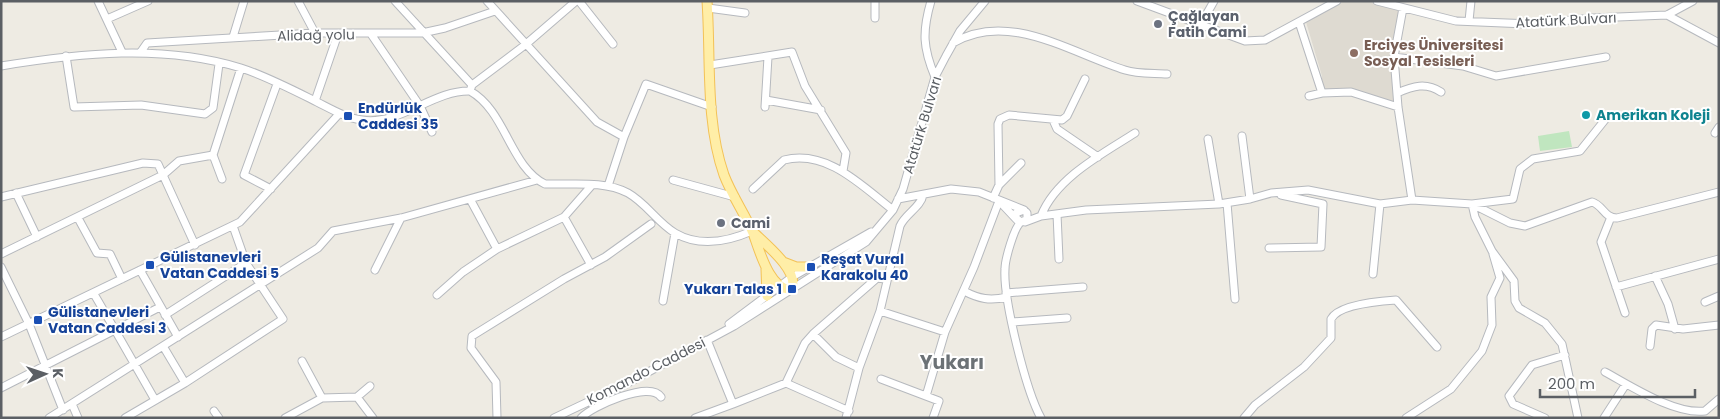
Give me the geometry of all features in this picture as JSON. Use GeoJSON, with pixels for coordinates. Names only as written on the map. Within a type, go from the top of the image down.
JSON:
{"type":"FeatureCollection","features":[{"type":"Feature","properties":{"kind":"main road"},"geometry":{"type":"LineString","coordinates":[[707,5],[712,107],[724,175],[752,231],[766,268],[780,286],[792,289],[792,277],[783,262],[752,231]]}},
{"type":"Feature","properties":{"kind":"main road"},"geometry":{"type":"LineString","coordinates":[[783,262],[796,267],[811,267]]}},
{"type":"Feature","properties":{"kind":"main road"},"geometry":{"type":"LineString","coordinates":[[766,268],[767,296]]}},
{"type":"Feature","properties":{"kind":"street"},"geometry":{"type":"LineString","coordinates":[[98,1],[122,52]]}},
{"type":"Feature","properties":{"kind":"street"},"geometry":{"type":"LineString","coordinates":[[107,19],[148,1]]}},
{"type":"Feature","properties":{"kind":"street"},"geometry":{"type":"LineString","coordinates":[[233,37],[244,1]]}},
{"type":"Feature","properties":{"kind":"street"},"geometry":{"type":"LineString","coordinates":[[298,1],[315,33]]}},
{"type":"Feature","properties":{"kind":"street"},"geometry":{"type":"LineString","coordinates":[[395,1],[486,103],[527,170],[537,180],[544,184],[608,186],[628,193],[675,232],[700,242],[732,240],[752,231]]}},
{"type":"Feature","properties":{"kind":"street"},"geometry":{"type":"LineString","coordinates":[[487,1],[597,122],[624,137]]}},
{"type":"Feature","properties":{"kind":"street"},"geometry":{"type":"LineString","coordinates":[[1,66],[66,56],[122,52],[198,59],[241,68],[315,101],[339,114],[363,121],[386,118],[450,93],[471,88],[578,1],[613,44]]}},
{"type":"Feature","properties":{"kind":"street"},"geometry":{"type":"LineString","coordinates":[[875,1],[875,18]]}},
{"type":"Feature","properties":{"kind":"street"},"geometry":{"type":"LineString","coordinates":[[931,1],[924,26],[926,55],[936,77]]}},
{"type":"Feature","properties":{"kind":"street","name":"Atatürk Bulvarı"},"geometry":{"type":"LineString","coordinates":[[709,338],[734,326],[866,242],[880,226],[893,210],[898,200],[936,77],[960,31],[985,1]]}},
{"type":"Feature","properties":{"kind":"street"},"geometry":{"type":"LineString","coordinates":[[1137,1],[1224,34],[1256,42],[1265,40],[1338,1]]}},
{"type":"Feature","properties":{"kind":"street"},"geometry":{"type":"LineString","coordinates":[[1201,24],[1214,1]]}},
{"type":"Feature","properties":{"kind":"street"},"geometry":{"type":"LineString","coordinates":[[1320,1],[1322,9]]}},
{"type":"Feature","properties":{"kind":"street","name":"Atatürk Bulvarı"},"geometry":{"type":"LineString","coordinates":[[1377,1],[1456,20],[1529,24],[1593,18],[1667,15],[1693,1]]}},
{"type":"Feature","properties":{"kind":"street"},"geometry":{"type":"LineString","coordinates":[[1469,21],[1471,1]]}},
{"type":"Feature","properties":{"kind":"street"},"geometry":{"type":"LineString","coordinates":[[707,5],[745,13]]}},
{"type":"Feature","properties":{"kind":"street"},"geometry":{"type":"LineString","coordinates":[[1403,8],[1394,57],[1398,107],[1412,200]]}},
{"type":"Feature","properties":{"kind":"street","name":"Alidağ yolu"},"geometry":{"type":"LineString","coordinates":[[140,53],[147,43],[315,33],[371,34],[422,32],[445,28],[495,12]]}},
{"type":"Feature","properties":{"kind":"street"},"geometry":{"type":"LineString","coordinates":[[1667,15],[1719,43]]}},
{"type":"Feature","properties":{"kind":"street"},"geometry":{"type":"LineString","coordinates":[[1299,22],[1322,93]]}},
{"type":"Feature","properties":{"kind":"street"},"geometry":{"type":"LineString","coordinates":[[953,43],[968,34],[984,30],[1008,30],[1031,35],[1127,70],[1167,74]]}},
{"type":"Feature","properties":{"kind":"street"},"geometry":{"type":"LineString","coordinates":[[315,101],[338,34]]}},
{"type":"Feature","properties":{"kind":"street"},"geometry":{"type":"LineString","coordinates":[[371,34],[420,106],[432,132]]}},
{"type":"Feature","properties":{"kind":"street"},"geometry":{"type":"LineString","coordinates":[[710,65],[792,52],[805,86],[846,154],[843,171]]}},
{"type":"Feature","properties":{"kind":"street"},"geometry":{"type":"LineString","coordinates":[[66,56],[74,107],[141,105],[205,114],[213,108],[219,64]]}},
{"type":"Feature","properties":{"kind":"street"},"geometry":{"type":"LineString","coordinates":[[768,57],[765,104],[821,110]]}},
{"type":"Feature","properties":{"kind":"street"},"geometry":{"type":"LineString","coordinates":[[1394,57],[1463,66],[1496,76],[1606,57]]}},
{"type":"Feature","properties":{"kind":"street"},"geometry":{"type":"LineString","coordinates":[[222,179],[213,155],[241,68]]}},
{"type":"Feature","properties":{"kind":"street"},"geometry":{"type":"LineString","coordinates":[[926,396],[945,332],[964,291],[1000,185],[998,124],[1000,118],[1008,115],[1062,120],[1067,116],[1085,79]]}},
{"type":"Feature","properties":{"kind":"street"},"geometry":{"type":"LineString","coordinates":[[271,189],[244,175],[277,84]]}},
{"type":"Feature","properties":{"kind":"street"},"geometry":{"type":"LineString","coordinates":[[608,186],[624,137],[646,84],[712,107]]}},
{"type":"Feature","properties":{"kind":"street"},"geometry":{"type":"LineString","coordinates":[[1397,93],[1417,86],[1427,86],[1440,92]]}},
{"type":"Feature","properties":{"kind":"street"},"geometry":{"type":"LineString","coordinates":[[1309,96],[1322,93],[1350,92],[1398,107]]}},
{"type":"Feature","properties":{"kind":"street"},"geometry":{"type":"LineString","coordinates":[[1,336],[94,294],[240,222],[339,114]]}},
{"type":"Feature","properties":{"kind":"street"},"geometry":{"type":"LineString","coordinates":[[1021,221],[1041,216],[1086,210],[1223,204],[1250,199],[1271,192],[1308,190],[1380,204],[1412,200],[1472,204],[1513,199],[1520,169],[1533,159],[1580,151],[1608,116]]}},
{"type":"Feature","properties":{"kind":"street"},"geometry":{"type":"LineString","coordinates":[[1053,120],[1058,128],[1098,157]]}},
{"type":"Feature","properties":{"kind":"street"},"geometry":{"type":"LineString","coordinates":[[1041,216],[1058,191],[1080,170],[1135,133]]}},
{"type":"Feature","properties":{"kind":"street"},"geometry":{"type":"LineString","coordinates":[[1242,136],[1250,199]]}},
{"type":"Feature","properties":{"kind":"street"},"geometry":{"type":"LineString","coordinates":[[1208,139],[1223,204],[1235,299]]}},
{"type":"Feature","properties":{"kind":"street"},"geometry":{"type":"LineString","coordinates":[[1,254],[163,175],[180,161],[213,155]]}},
{"type":"Feature","properties":{"kind":"street"},"geometry":{"type":"LineString","coordinates":[[753,189],[780,163],[789,159],[830,163],[893,210]]}},
{"type":"Feature","properties":{"kind":"street"},"geometry":{"type":"LineString","coordinates":[[1,197],[143,163],[158,164],[195,245]]}},
{"type":"Feature","properties":{"kind":"street"},"geometry":{"type":"LineString","coordinates":[[1000,185],[1021,163]]}},
{"type":"Feature","properties":{"kind":"street"},"geometry":{"type":"LineString","coordinates":[[49,418],[318,248],[333,231],[401,218],[537,180]]}},
{"type":"Feature","properties":{"kind":"street"},"geometry":{"type":"LineString","coordinates":[[674,180],[735,198]]}},
{"type":"Feature","properties":{"kind":"street"},"geometry":{"type":"LineString","coordinates":[[436,295],[463,272],[497,249],[564,217],[592,185]]}},
{"type":"Feature","properties":{"kind":"street"},"geometry":{"type":"LineString","coordinates":[[898,200],[951,189],[979,192],[1041,216]]}},
{"type":"Feature","properties":{"kind":"street"},"geometry":{"type":"LineString","coordinates":[[1269,248],[1322,247],[1323,204],[1271,192]]}},
{"type":"Feature","properties":{"kind":"street"},"geometry":{"type":"LineString","coordinates":[[1472,204],[1518,225],[1531,225],[1592,202],[1611,218],[1617,218],[1719,192]]}},
{"type":"Feature","properties":{"kind":"street"},"geometry":{"type":"LineString","coordinates":[[16,193],[37,237]]}},
{"type":"Feature","properties":{"kind":"street"},"geometry":{"type":"LineString","coordinates":[[786,383],[847,414],[859,368],[880,311],[885,279],[902,220],[921,201],[923,195]]}},
{"type":"Feature","properties":{"kind":"street"},"geometry":{"type":"LineString","coordinates":[[470,199],[497,249]]}},
{"type":"Feature","properties":{"kind":"street"},"geometry":{"type":"LineString","coordinates":[[996,199],[1021,221]]}},
{"type":"Feature","properties":{"kind":"street"},"geometry":{"type":"LineString","coordinates":[[1372,274],[1380,204]]}},
{"type":"Feature","properties":{"kind":"street"},"geometry":{"type":"LineString","coordinates":[[1472,204],[1475,217],[1492,251],[1514,281],[1515,301],[1520,308],[1545,323],[1562,344],[1578,418]]}},
{"type":"Feature","properties":{"kind":"street"},"geometry":{"type":"LineString","coordinates":[[1024,210],[1028,217],[1021,221],[1010,244],[1005,268],[1007,295],[1030,395],[1041,418]]}},
{"type":"Feature","properties":{"kind":"street"},"geometry":{"type":"LineString","coordinates":[[1056,214],[1059,259]]}},
{"type":"Feature","properties":{"kind":"street"},"geometry":{"type":"LineString","coordinates":[[564,217],[592,265]]}},
{"type":"Feature","properties":{"kind":"street"},"geometry":{"type":"LineString","coordinates":[[78,218],[97,253],[110,254],[122,279]]}},
{"type":"Feature","properties":{"kind":"street"},"geometry":{"type":"LineString","coordinates":[[374,270],[401,218]]}},
{"type":"Feature","properties":{"kind":"street"},"geometry":{"type":"LineString","coordinates":[[1611,218],[1601,242],[1625,313]]}},
{"type":"Feature","properties":{"kind":"street"},"geometry":{"type":"LineString","coordinates":[[497,418],[496,382],[471,348],[472,336],[564,279],[592,265],[651,224]]}},
{"type":"Feature","properties":{"kind":"street"},"geometry":{"type":"LineString","coordinates":[[124,418],[185,383],[283,319],[246,263],[233,226]]}},
{"type":"Feature","properties":{"kind":"street"},"geometry":{"type":"LineString","coordinates":[[733,404],[709,338],[792,277],[880,226]]}},
{"type":"Feature","properties":{"kind":"street"},"geometry":{"type":"LineString","coordinates":[[663,302],[675,232]]}},
{"type":"Feature","properties":{"kind":"street"},"geometry":{"type":"LineString","coordinates":[[1406,418],[1451,389],[1482,351],[1492,325],[1491,297],[1500,278],[1492,251]]}},
{"type":"Feature","properties":{"kind":"street"},"geometry":{"type":"LineString","coordinates":[[1616,287],[1719,259]]}},
{"type":"Feature","properties":{"kind":"street"},"geometry":{"type":"LineString","coordinates":[[165,315],[246,263]]}},
{"type":"Feature","properties":{"kind":"street"},"geometry":{"type":"LineString","coordinates":[[1,267],[29,324],[63,410]]}},
{"type":"Feature","properties":{"kind":"street"},"geometry":{"type":"LineString","coordinates":[[140,270],[178,337]]}},
{"type":"Feature","properties":{"kind":"street"},"geometry":{"type":"LineString","coordinates":[[1655,276],[1668,304],[1675,329]]}},
{"type":"Feature","properties":{"kind":"street"},"geometry":{"type":"LineString","coordinates":[[695,418],[786,383],[805,343],[813,334],[877,278],[885,279]]}},
{"type":"Feature","properties":{"kind":"street"},"geometry":{"type":"LineString","coordinates":[[964,291],[977,298],[992,300],[1007,295],[1083,287]]}},
{"type":"Feature","properties":{"kind":"street"},"geometry":{"type":"LineString","coordinates":[[94,294],[155,400]]}},
{"type":"Feature","properties":{"kind":"street"},"geometry":{"type":"LineString","coordinates":[[1704,302],[1719,296]]}},
{"type":"Feature","properties":{"kind":"street"},"geometry":{"type":"LineString","coordinates":[[1244,418],[1255,405],[1304,367],[1330,338],[1331,319],[1338,311],[1365,304],[1396,300],[1437,347]]}},
{"type":"Feature","properties":{"kind":"street"},"geometry":{"type":"LineString","coordinates":[[1,388],[160,307]]}},
{"type":"Feature","properties":{"kind":"street"},"geometry":{"type":"LineString","coordinates":[[880,311],[945,332]]}},
{"type":"Feature","properties":{"kind":"street"},"geometry":{"type":"LineString","coordinates":[[1013,322],[1067,318]]}},
{"type":"Feature","properties":{"kind":"street"},"geometry":{"type":"LineString","coordinates":[[1650,346],[1654,326],[1660,324],[1675,329],[1719,325]]}},
{"type":"Feature","properties":{"kind":"street"},"geometry":{"type":"LineString","coordinates":[[813,334],[836,357],[859,368]]}},
{"type":"Feature","properties":{"kind":"street","name":"Komando Caddesi"},"geometry":{"type":"LineString","coordinates":[[554,418],[626,384],[709,338]]}},
{"type":"Feature","properties":{"kind":"street"},"geometry":{"type":"LineString","coordinates":[[163,346],[185,383]]}},
{"type":"Feature","properties":{"kind":"street"},"geometry":{"type":"LineString","coordinates":[[1545,418],[1513,404],[1509,396],[1532,365],[1565,355]]}},
{"type":"Feature","properties":{"kind":"street"},"geometry":{"type":"LineString","coordinates":[[302,361],[322,398]]}},
{"type":"Feature","properties":{"kind":"street"},"geometry":{"type":"LineString","coordinates":[[1605,372],[1626,384],[1699,415],[1709,409],[1719,399]]}},
{"type":"Feature","properties":{"kind":"street"},"geometry":{"type":"LineString","coordinates":[[881,379],[939,401],[933,418]]}},
{"type":"Feature","properties":{"kind":"street"},"geometry":{"type":"LineString","coordinates":[[1604,418],[1626,384]]}},
{"type":"Feature","properties":{"kind":"street"},"geometry":{"type":"LineString","coordinates":[[285,418],[322,398],[357,397],[370,386]]}},
{"type":"Feature","properties":{"kind":"street"},"geometry":{"type":"LineString","coordinates":[[581,418],[620,396],[650,390],[657,392],[661,397]]}},
{"type":"Feature","properties":{"kind":"street"},"geometry":{"type":"LineString","coordinates":[[357,397],[373,418]]}},
{"type":"Feature","properties":{"kind":"street"},"geometry":{"type":"LineString","coordinates":[[72,404],[78,418]]}},
{"type":"Feature","properties":{"kind":"street"},"geometry":{"type":"LineString","coordinates":[[214,411],[219,418]]}},
{"type":"Feature","properties":{"kind":"shaded area","name":"Erciyes Üniversitesi Sosyal Tesisleri"},"geometry":{"type":"Polygon","coordinates":[[[1344,1],[1368,1],[1401,11],[1392,57],[1396,104],[1366,95],[1322,92],[1322,76],[1306,22],[1344,1]]]}},
{"type":"Feature","properties":{"kind":"green space"},"geometry":{"type":"Polygon","coordinates":[[[1569,131],[1572,147],[1540,151],[1538,136],[1569,131]]]}},
{"type":"Feature","properties":{"kind":"place","name":"Çağlayan Fatih Cami"},"geometry":{"type":"Point","coordinates":[1158,24]}},
{"type":"Feature","properties":{"kind":"place","name":"Erciyes Üniversitesi Sosyal Tesisleri"},"geometry":{"type":"Point","coordinates":[1354,53]}},
{"type":"Feature","properties":{"kind":"place","name":"Amerikan Koleji"},"geometry":{"type":"Point","coordinates":[1586,115]}},
{"type":"Feature","properties":{"kind":"place","name":"Endürlük Caddesi 35"},"geometry":{"type":"Point","coordinates":[348,116]}},
{"type":"Feature","properties":{"kind":"place","name":"Cami"},"geometry":{"type":"Point","coordinates":[721,223]}},
{"type":"Feature","properties":{"kind":"place","name":"Gülistanevleri Vatan Caddesi 5"},"geometry":{"type":"Point","coordinates":[150,265]}},
{"type":"Feature","properties":{"kind":"place","name":"Reşat Vural Karakolu 40"},"geometry":{"type":"Point","coordinates":[811,267]}},
{"type":"Feature","properties":{"kind":"place","name":"Yukarı Talas 1"},"geometry":{"type":"Point","coordinates":[792,289]}},
{"type":"Feature","properties":{"kind":"place","name":"Gülistanevleri Vatan Caddesi 3"},"geometry":{"type":"Point","coordinates":[38,320]}},
{"type":"Feature","properties":{"kind":"district","name":"Yukarı"},"geometry":{"type":"Point","coordinates":[952,362]}}]}
